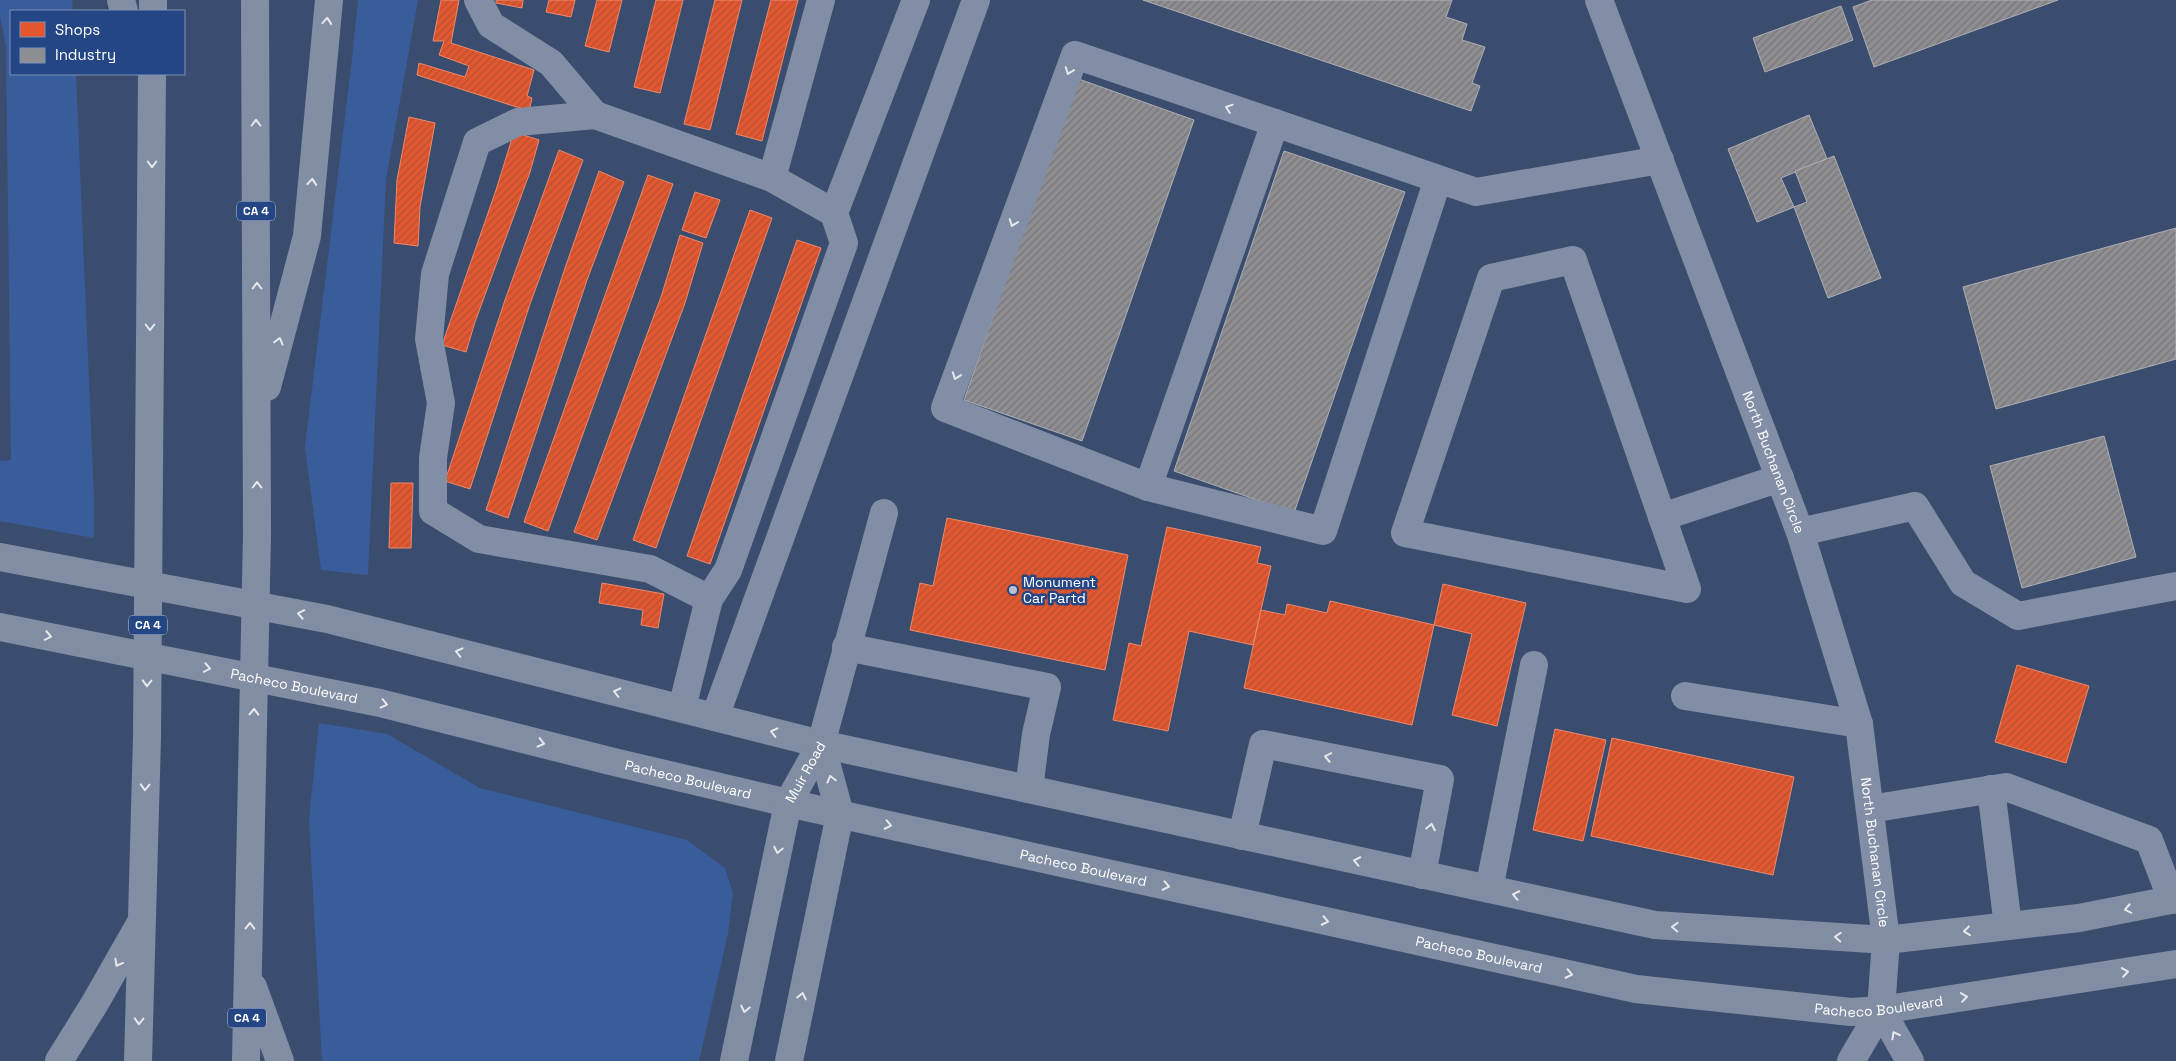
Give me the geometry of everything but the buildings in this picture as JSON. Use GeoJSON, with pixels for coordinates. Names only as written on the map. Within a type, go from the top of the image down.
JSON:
{"type":"FeatureCollection","features":[{"type":"Feature","properties":{"kind":"highway","name":"CA 4"},"geometry":{"type":"LineString","coordinates":[[246,1061],[254,760],[257,534],[255,0]]}},
{"type":"Feature","properties":{"kind":"highway"},"geometry":{"type":"LineString","coordinates":[[257,422],[307,236],[328,0]]}},
{"type":"Feature","properties":{"kind":"highway"},"geometry":{"type":"LineString","coordinates":[[141,75],[152,115]]}},
{"type":"Feature","properties":{"kind":"highway","name":"CA 4"},"geometry":{"type":"LineString","coordinates":[[138,1061],[147,738],[152,75]]}},
{"type":"Feature","properties":{"kind":"highway"},"geometry":{"type":"LineString","coordinates":[[58,1061],[95,1003],[142,920]]}},
{"type":"Feature","properties":{"kind":"highway"},"geometry":{"type":"LineString","coordinates":[[248,974],[280,1061]]}},
{"type":"Feature","properties":{"kind":"main road"},"geometry":{"type":"LineString","coordinates":[[0,557],[327,619],[821,744],[1655,925],[1886,940],[2079,918],[2174,900]]}},
{"type":"Feature","properties":{"kind":"main road","name":"Pacheco Boulevard"},"geometry":{"type":"LineString","coordinates":[[0,627],[380,703],[614,762],[840,814],[1636,989],[1851,1012],[1882,1010],[2176,964]]}},
{"type":"Feature","properties":{"kind":"main road","name":"Muir Road"},"geometry":{"type":"LineString","coordinates":[[734,1061],[788,802],[821,744]]}},
{"type":"Feature","properties":{"kind":"main road","name":"Muir Road"},"geometry":{"type":"LineString","coordinates":[[789,1061],[840,814],[821,744]]}},
{"type":"Feature","properties":{"kind":"street"},"geometry":{"type":"LineString","coordinates":[[478,0],[491,25],[551,63],[595,115]]}},
{"type":"Feature","properties":{"kind":"street"},"geometry":{"type":"LineString","coordinates":[[772,178],[821,0]]}},
{"type":"Feature","properties":{"kind":"street"},"geometry":{"type":"LineString","coordinates":[[682,708],[709,599],[728,570],[844,243],[834,213],[916,0]]}},
{"type":"Feature","properties":{"kind":"street"},"geometry":{"type":"LineString","coordinates":[[715,716],[976,0]]}},
{"type":"Feature","properties":{"kind":"street","name":"North Buchanan Circle"},"geometry":{"type":"LineString","coordinates":[[1599,0],[1800,532],[1859,724],[1886,940],[1882,1010]]}},
{"type":"Feature","properties":{"kind":"street"},"geometry":{"type":"LineString","coordinates":[[1438,179],[1323,531],[1148,487],[945,408],[1075,55],[1275,124],[1438,179],[1476,192],[1660,160]]}},
{"type":"Feature","properties":{"kind":"street"},"geometry":{"type":"LineString","coordinates":[[709,599],[650,569],[480,539],[433,511],[433,458],[441,403],[429,339],[434,274],[477,142],[518,122],[595,115],[772,178],[834,213]]}},
{"type":"Feature","properties":{"kind":"street"},"geometry":{"type":"LineString","coordinates":[[1148,487],[1275,124]]}},
{"type":"Feature","properties":{"kind":"street"},"geometry":{"type":"LineString","coordinates":[[1573,260],[1662,517],[1687,589],[1405,534],[1491,278],[1573,260]]}},
{"type":"Feature","properties":{"kind":"street"},"geometry":{"type":"LineString","coordinates":[[1662,517],[1780,478]]}},
{"type":"Feature","properties":{"kind":"street"},"geometry":{"type":"LineString","coordinates":[[1800,532],[1915,506],[1963,583],[2018,616],[2176,586]]}},
{"type":"Feature","properties":{"kind":"street"},"geometry":{"type":"LineString","coordinates":[[821,744],[846,647],[884,514]]}},
{"type":"Feature","properties":{"kind":"street"},"geometry":{"type":"LineString","coordinates":[[846,647],[1047,687],[1036,734],[1029,789]]}},
{"type":"Feature","properties":{"kind":"street"},"geometry":{"type":"LineString","coordinates":[[1489,889],[1534,665]]}},
{"type":"Feature","properties":{"kind":"street"},"geometry":{"type":"LineString","coordinates":[[1685,696],[1859,724]]}},
{"type":"Feature","properties":{"kind":"street"},"geometry":{"type":"LineString","coordinates":[[1242,836],[1263,744],[1440,779],[1422,875]]}},
{"type":"Feature","properties":{"kind":"street"},"geometry":{"type":"LineString","coordinates":[[1870,809],[2006,786],[2149,840],[2174,900]]}},
{"type":"Feature","properties":{"kind":"street"},"geometry":{"type":"LineString","coordinates":[[1991,789],[2008,926]]}},
{"type":"Feature","properties":{"kind":"street"},"geometry":{"type":"LineString","coordinates":[[1851,1061],[1882,1010],[1910,1061]]}},
{"type":"Feature","properties":{"kind":"shaded area"},"geometry":{"type":"Polygon","coordinates":[[[0,0],[72,0],[73,10],[10,10],[10,75],[76,75],[94,538],[0,521],[0,461],[11,460],[6,47],[0,16],[0,0]]]}},
{"type":"Feature","properties":{"kind":"shaded area"},"geometry":{"type":"Polygon","coordinates":[[[358,0],[418,0],[386,179],[368,575],[321,570],[305,447],[358,0]]]}},
{"type":"Feature","properties":{"kind":"shaded area"},"geometry":{"type":"Polygon","coordinates":[[[319,723],[387,734],[480,788],[687,840],[725,868],[733,893],[728,934],[699,1061],[322,1061],[309,819],[319,723]]]}},
{"type":"Feature","properties":{"kind":"place","name":"Monument Car Partd"},"geometry":{"type":"Point","coordinates":[1013,590]}}]}
